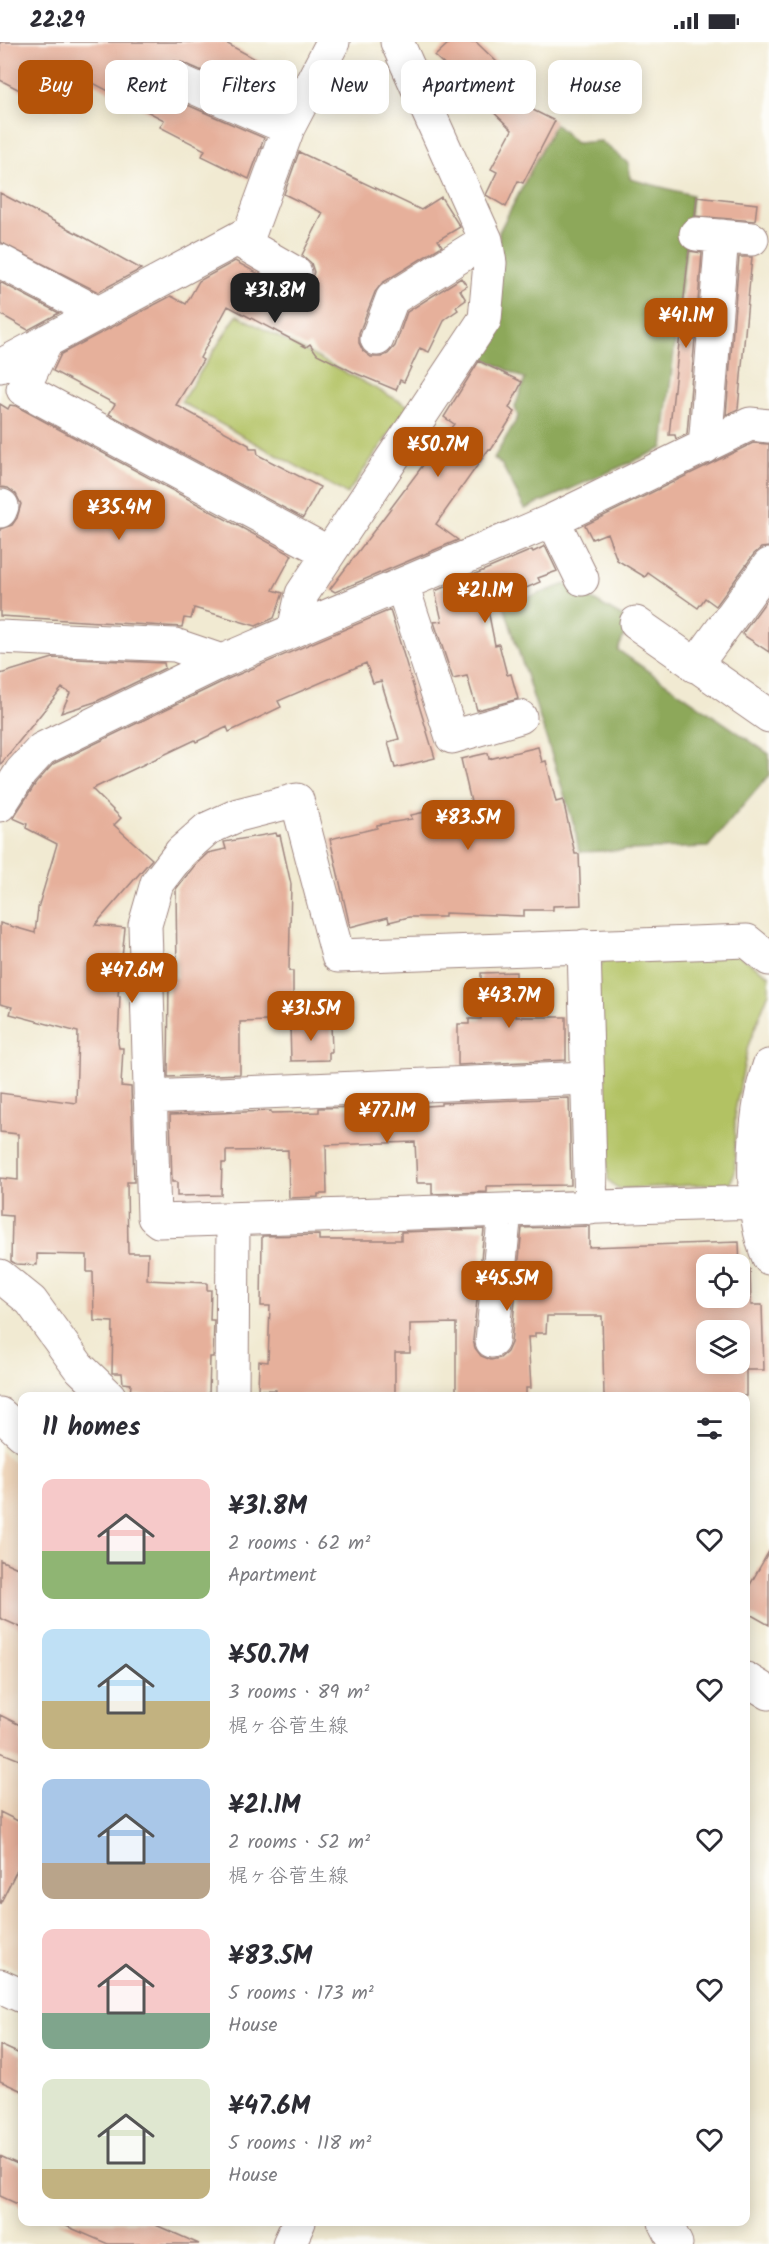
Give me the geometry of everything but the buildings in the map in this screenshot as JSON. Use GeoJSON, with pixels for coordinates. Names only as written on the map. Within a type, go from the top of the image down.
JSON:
{"type":"FeatureCollection","features":[{"type":"Feature","properties":{"kind":"street"},"geometry":{"type":"LineString","coordinates":[[0,366],[250,232],[288,128],[333,42]]}},
{"type":"Feature","properties":{"kind":"street"},"geometry":{"type":"LineString","coordinates":[[294,630],[302,594],[485,319],[489,262],[486,240],[397,42]]}},
{"type":"Feature","properties":{"kind":"street"},"geometry":{"type":"LineString","coordinates":[[188,85],[288,128]]}},
{"type":"Feature","properties":{"kind":"street"},"geometry":{"type":"LineString","coordinates":[[705,447],[723,236]]}},
{"type":"Feature","properties":{"kind":"street"},"geometry":{"type":"LineString","coordinates":[[238,240],[295,273]]}},
{"type":"Feature","properties":{"kind":"street"},"geometry":{"type":"LineString","coordinates":[[377,339],[381,294],[486,240]]}},
{"type":"Feature","properties":{"kind":"street"},"geometry":{"type":"LineString","coordinates":[[0,261],[98,313]]}},
{"type":"Feature","properties":{"kind":"street"},"geometry":{"type":"LineString","coordinates":[[46,341],[23,389],[329,553]]}},
{"type":"Feature","properties":{"kind":"street"},"geometry":{"type":"LineString","coordinates":[[0,805],[21,772],[42,749],[222,661],[553,520],[750,424],[769,426]]}},
{"type":"Feature","properties":{"kind":"street"},"geometry":{"type":"LineString","coordinates":[[553,520],[582,579]]}},
{"type":"Feature","properties":{"kind":"street"},"geometry":{"type":"LineString","coordinates":[[695,666],[769,565]]}},
{"type":"Feature","properties":{"kind":"street"},"geometry":{"type":"LineString","coordinates":[[402,585],[452,737],[520,717]]}},
{"type":"Feature","properties":{"kind":"street"},"geometry":{"type":"LineString","coordinates":[[636,623],[769,716]]}},
{"type":"Feature","properties":{"kind":"street"},"geometry":{"type":"LineString","coordinates":[[0,637],[175,645],[222,661]]}},
{"type":"Feature","properties":{"kind":"street"},"geometry":{"type":"LineString","coordinates":[[757,1202],[159,1221],[154,1216],[145,925],[157,883],[181,852],[207,829],[238,815],[297,800],[338,956],[747,941],[769,959]]}},
{"type":"Feature","properties":{"kind":"street"},"geometry":{"type":"LineString","coordinates":[[584,946],[591,1208]]}},
{"type":"Feature","properties":{"kind":"street"},"geometry":{"type":"LineString","coordinates":[[769,1066],[755,1131],[757,1202],[764,1247],[769,1258]]}},
{"type":"Feature","properties":{"kind":"street"},"geometry":{"type":"LineString","coordinates":[[150,1097],[587,1078]]}},
{"type":"Feature","properties":{"kind":"street"},"geometry":{"type":"LineString","coordinates":[[492,1341],[504,1211]]}},
{"type":"Feature","properties":{"kind":"street"},"geometry":{"type":"LineString","coordinates":[[232,1392],[233,1219]]}},
{"type":"Feature","properties":{"kind":"street"},"geometry":{"type":"LineString","coordinates":[[0,1276],[31,1300],[78,1366],[105,1392]]}},
{"type":"Feature","properties":{"kind":"street"},"geometry":{"type":"LineString","coordinates":[[0,1414],[18,1430]]}},
{"type":"Feature","properties":{"kind":"street"},"geometry":{"type":"LineString","coordinates":[[750,1681],[769,1693]]}},
{"type":"Feature","properties":{"kind":"street"},"geometry":{"type":"LineString","coordinates":[[0,1986],[18,1994]]}},
{"type":"Feature","properties":{"kind":"street"},"geometry":{"type":"LineString","coordinates":[[289,2244],[297,2226]]}},
{"type":"Feature","properties":{"kind":"street"},"geometry":{"type":"LineString","coordinates":[[667,2226],[676,2244]]}},
{"type":"Feature","properties":{"kind":"shaded area"},"geometry":{"type":"Polygon","coordinates":[[[0,1451],[18,1466],[18,1969],[0,1962],[0,1451]]]}},
{"type":"Feature","properties":{"kind":"green space"},"geometry":{"type":"Polygon","coordinates":[[[555,124],[576,143],[601,141],[629,164],[630,179],[692,195],[663,448],[525,509],[502,465],[494,458],[518,417],[515,407],[525,379],[482,357],[496,330],[499,232],[555,124]]]}},
{"type":"Feature","properties":{"kind":"green space"},"geometry":{"type":"Polygon","coordinates":[[[237,315],[409,406],[347,494],[181,402],[237,315]]]}},
{"type":"Feature","properties":{"kind":"green space"},"geometry":{"type":"Polygon","coordinates":[[[566,584],[630,621],[618,650],[769,754],[769,775],[708,847],[579,852],[575,828],[504,606],[566,584]]]}},
{"type":"Feature","properties":{"kind":"green space"},"geometry":{"type":"Polygon","coordinates":[[[735,953],[769,975],[769,992],[748,1046],[735,1111],[735,1172],[730,1183],[618,1189],[608,1180],[597,971],[606,957],[735,953]]]}}]}
